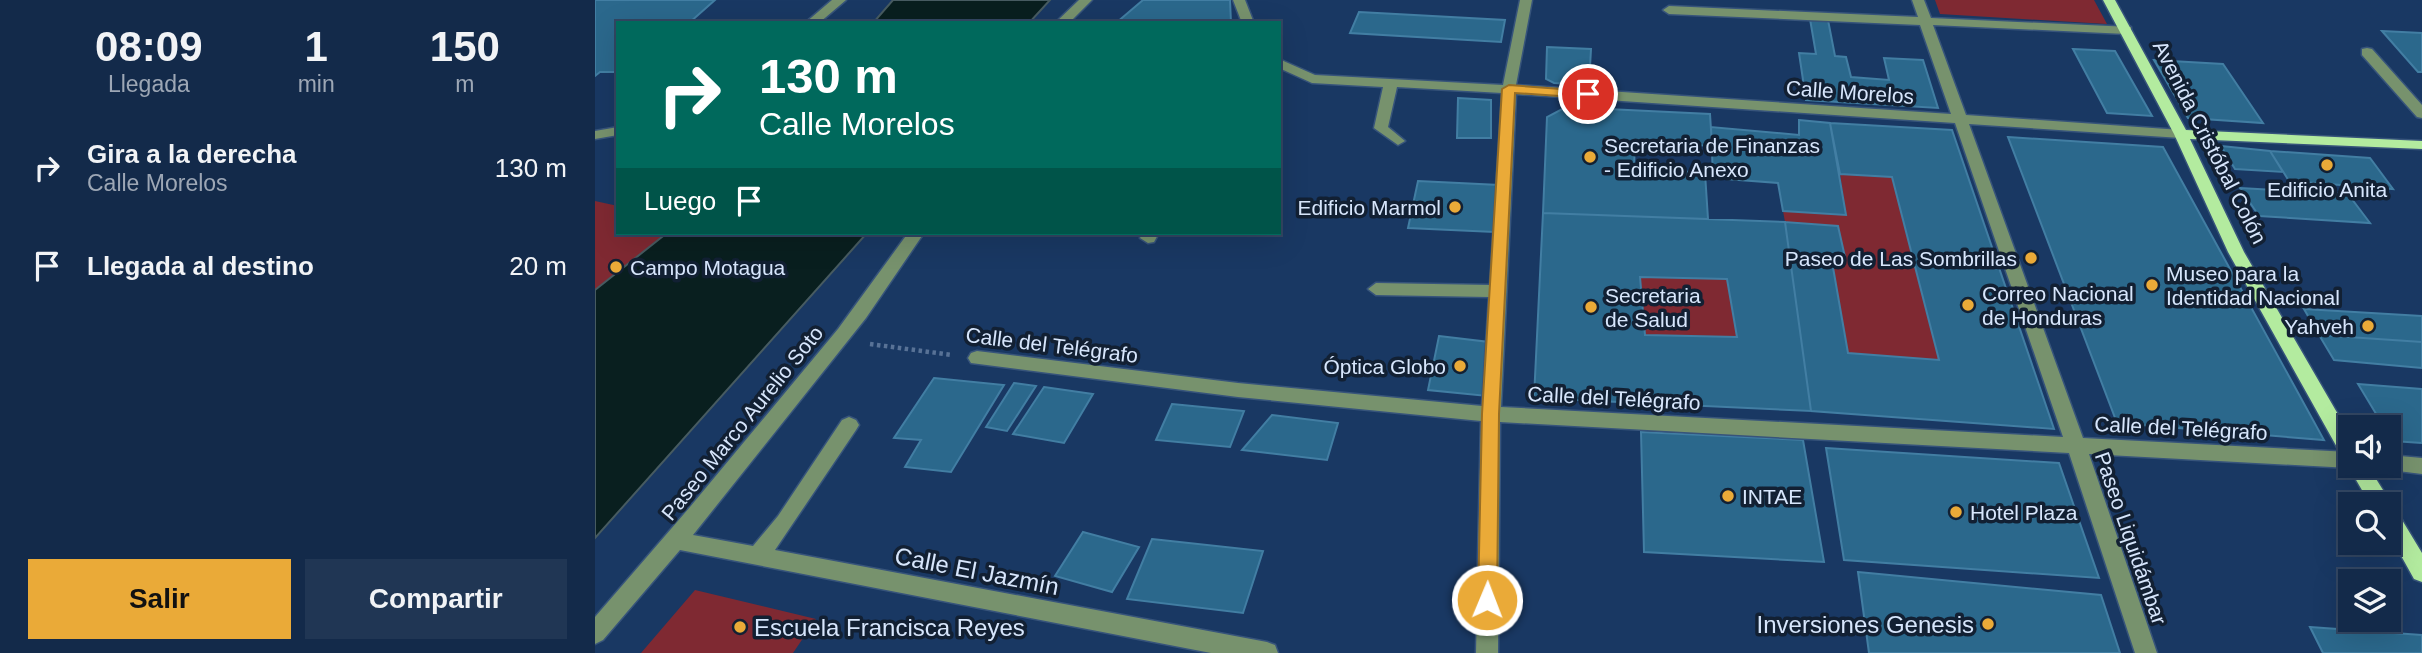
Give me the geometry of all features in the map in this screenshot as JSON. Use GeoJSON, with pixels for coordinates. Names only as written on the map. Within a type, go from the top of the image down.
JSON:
{"type":"FeatureCollection","features":[{"type":"Feature","properties":{"kind":"main road","name":"Avenida Cristóbal Colón"},"geometry":{"type":"LineString","coordinates":[[2109,0],[2181,134],[2236,252],[2338,431]]}},
{"type":"Feature","properties":{"kind":"main road","name":"Calle Morelos"},"geometry":{"type":"LineString","coordinates":[[2181,134],[2422,145]]}},
{"type":"Feature","properties":{"kind":"main road"},"geometry":{"type":"LineString","coordinates":[[2401,536],[2422,572]]}},
{"type":"Feature","properties":{"kind":"street"},"geometry":{"type":"LineString","coordinates":[[814,21],[840,0]]}},
{"type":"Feature","properties":{"kind":"street"},"geometry":{"type":"LineString","coordinates":[[1063,21],[1086,0]]}},
{"type":"Feature","properties":{"kind":"street"},"geometry":{"type":"LineString","coordinates":[[1238,0],[1247,21]]}},
{"type":"Feature","properties":{"kind":"street"},"geometry":{"type":"LineString","coordinates":[[1487,653],[1491,414],[1509,89],[1526,0]]}},
{"type":"Feature","properties":{"kind":"street","name":"Paseo Liquidámbar"},"geometry":{"type":"LineString","coordinates":[[1918,0],[2076,445],[2146,653]]}},
{"type":"Feature","properties":{"kind":"street"},"geometry":{"type":"LineString","coordinates":[[1669,10],[2126,30]]}},
{"type":"Feature","properties":{"kind":"street"},"geometry":{"type":"LineString","coordinates":[[2367,52],[2422,114]]}},
{"type":"Feature","properties":{"kind":"street","name":"Calle Morelos"},"geometry":{"type":"LineString","coordinates":[[1281,64],[1312,79],[1509,89],[1961,122],[2181,134]]}},
{"type":"Feature","properties":{"kind":"street"},"geometry":{"type":"LineString","coordinates":[[1391,83],[1381,128],[1398,141]]}},
{"type":"Feature","properties":{"kind":"street"},"geometry":{"type":"LineString","coordinates":[[595,135],[616,131]]}},
{"type":"Feature","properties":{"kind":"street","name":"Paseo Marco Aurelio Soto"},"geometry":{"type":"LineString","coordinates":[[595,633],[678,541],[901,258],[915,235]]}},
{"type":"Feature","properties":{"kind":"street"},"geometry":{"type":"LineString","coordinates":[[1375,289],[1497,292]]}},
{"type":"Feature","properties":{"kind":"street","name":"Calle del Telégrafo"},"geometry":{"type":"LineString","coordinates":[[977,358],[1238,390],[1491,414],[2338,459]]}},
{"type":"Feature","properties":{"kind":"street"},"geometry":{"type":"LineString","coordinates":[[758,556],[785,522],[849,425]]}},
{"type":"Feature","properties":{"kind":"street"},"geometry":{"type":"LineString","coordinates":[[2401,464],[2422,466]]}},
{"type":"Feature","properties":{"kind":"street","name":"Calle El Jazmín"},"geometry":{"type":"LineString","coordinates":[[678,541],[1267,653]]}},
{"type":"Feature","properties":{"kind":"path","name":"Calle del Telégrafo"},"geometry":{"type":"LineString","coordinates":[[837,340],[977,358]]}},
{"type":"Feature","properties":{"kind":"shaded area"},"geometry":{"type":"Polygon","coordinates":[[[893,0],[1050,0],[1031,21],[875,21],[893,0]]]}},
{"type":"Feature","properties":{"kind":"shaded area"},"geometry":{"type":"Polygon","coordinates":[[[1935,0],[2094,0],[2107,24],[1940,14],[1935,0]]]}},
{"type":"Feature","properties":{"kind":"shaded area"},"geometry":{"type":"Polygon","coordinates":[[[1840,174],[1892,177],[1939,360],[1848,353],[1831,256],[1844,256],[1838,226],[1785,222],[1783,211],[1846,215],[1840,174]]]}},
{"type":"Feature","properties":{"kind":"shaded area","name":"Campo Motagua"},"geometry":{"type":"Polygon","coordinates":[[[595,201],[616,206],[616,235],[679,235],[595,302],[595,201]]]}},
{"type":"Feature","properties":{"kind":"shaded area"},"geometry":{"type":"Polygon","coordinates":[[[664,235],[865,235],[595,538],[595,290],[664,235]]]}},
{"type":"Feature","properties":{"kind":"shaded area"},"geometry":{"type":"Polygon","coordinates":[[[1640,277],[1727,279],[1737,337],[1645,335],[1640,277]]]}},
{"type":"Feature","properties":{"kind":"shaded area","name":"Escuela Francisca Reyes"},"geometry":{"type":"Polygon","coordinates":[[[695,590],[816,619],[793,653],[641,653],[695,590]]]}},
{"type":"Feature","properties":{"kind":"building"},"geometry":{"type":"Polygon","coordinates":[[[595,0],[715,0],[691,21],[616,21],[616,72],[600,72],[595,76],[595,0]]]}},
{"type":"Feature","properties":{"kind":"building"},"geometry":{"type":"Polygon","coordinates":[[[1143,0],[1230,0],[1231,21],[1118,21],[1143,0]]]}},
{"type":"Feature","properties":{"kind":"building"},"geometry":{"type":"Polygon","coordinates":[[[1359,12],[1505,20],[1501,42],[1350,33],[1359,12]]]}},
{"type":"Feature","properties":{"kind":"building"},"geometry":{"type":"Polygon","coordinates":[[[1810,19],[1828,20],[1835,56],[1846,57],[1851,77],[1889,80],[1884,58],[1923,60],[1938,108],[1806,100],[1799,53],[1816,54],[1810,19]]]}},
{"type":"Feature","properties":{"kind":"building"},"geometry":{"type":"Polygon","coordinates":[[[2382,31],[2422,33],[2422,72],[2418,72],[2382,31]]]}},
{"type":"Feature","properties":{"kind":"building"},"geometry":{"type":"Polygon","coordinates":[[[1547,47],[1591,49],[1589,85],[1554,83],[1546,79],[1547,47]]]}},
{"type":"Feature","properties":{"kind":"building"},"geometry":{"type":"Polygon","coordinates":[[[2073,49],[2115,51],[2152,116],[2107,113],[2073,49]]]}},
{"type":"Feature","properties":{"kind":"building"},"geometry":{"type":"Polygon","coordinates":[[[2154,60],[2223,64],[2263,123],[2188,118],[2154,60]]]}},
{"type":"Feature","properties":{"kind":"building"},"geometry":{"type":"Polygon","coordinates":[[[1458,98],[1491,100],[1491,138],[1457,138],[1458,98]]]}},
{"type":"Feature","properties":{"kind":"building","name":"Secretaria de Finanzas - Edificio Anexo"},"geometry":{"type":"Polygon","coordinates":[[[1566,107],[1710,114],[1712,146],[1635,142],[1634,168],[1705,173],[1708,219],[1543,213],[1547,117],[1566,107]]]}},
{"type":"Feature","properties":{"kind":"building"},"geometry":{"type":"Polygon","coordinates":[[[1799,120],[1830,123],[1846,215],[1783,211],[1778,183],[1713,178],[1711,127],[1799,135],[1799,120]]]}},
{"type":"Feature","properties":{"kind":"building","name":"Correo Nacional de Honduras"},"geometry":{"type":"Polygon","coordinates":[[[1830,123],[1952,130],[2054,429],[1811,411],[1785,222],[1838,226],[1845,257],[1831,256],[1848,353],[1939,360],[1892,177],[1840,174],[1830,123]]]}},
{"type":"Feature","properties":{"kind":"building","name":"Museo para la Identidad Nacional"},"geometry":{"type":"Polygon","coordinates":[[[2008,137],[2163,147],[2324,440],[2117,423],[2008,137]]]}},
{"type":"Feature","properties":{"kind":"building"},"geometry":{"type":"Polygon","coordinates":[[[2221,146],[2270,151],[2283,172],[2235,169],[2221,146]]]}},
{"type":"Feature","properties":{"kind":"building","name":"Edificio Anita"},"geometry":{"type":"Polygon","coordinates":[[[2270,151],[2370,158],[2393,189],[2289,181],[2270,151]]]}},
{"type":"Feature","properties":{"kind":"building","name":"Edificio Marmol"},"geometry":{"type":"Polygon","coordinates":[[[1418,181],[1499,185],[1494,232],[1408,228],[1418,181]]]}},
{"type":"Feature","properties":{"kind":"building"},"geometry":{"type":"Polygon","coordinates":[[[2240,188],[2348,194],[2370,223],[2259,216],[2240,188]]]}},
{"type":"Feature","properties":{"kind":"building","name":"Secretaria de Salud"},"geometry":{"type":"Polygon","coordinates":[[[1543,213],[1785,222],[1811,411],[1534,398],[1543,213]],[[1640,277],[1645,335],[1737,337],[1727,279],[1640,277]]]}},
{"type":"Feature","properties":{"kind":"building","name":"Yahveh"},"geometry":{"type":"Polygon","coordinates":[[[2304,309],[2422,316],[2422,342],[2319,335],[2304,309]]]}},
{"type":"Feature","properties":{"kind":"building"},"geometry":{"type":"Polygon","coordinates":[[[2319,335],[2422,342],[2422,368],[2334,360],[2319,335]]]}},
{"type":"Feature","properties":{"kind":"building","name":"Óptica Globo"},"geometry":{"type":"Polygon","coordinates":[[[1439,336],[1489,342],[1487,396],[1428,390],[1439,336]]]}},
{"type":"Feature","properties":{"kind":"building"},"geometry":{"type":"Polygon","coordinates":[[[934,378],[1004,385],[951,472],[905,467],[921,440],[894,438],[934,378]]]}},
{"type":"Feature","properties":{"kind":"building"},"geometry":{"type":"Polygon","coordinates":[[[1014,383],[1036,386],[1007,431],[986,427],[1014,383]]]}},
{"type":"Feature","properties":{"kind":"building"},"geometry":{"type":"Polygon","coordinates":[[[2358,384],[2422,389],[2422,443],[2401,442],[2401,415],[2377,415],[2358,384]]]}},
{"type":"Feature","properties":{"kind":"building"},"geometry":{"type":"Polygon","coordinates":[[[1044,387],[1093,394],[1064,443],[1013,434],[1044,387]]]}},
{"type":"Feature","properties":{"kind":"building"},"geometry":{"type":"Polygon","coordinates":[[[1172,404],[1244,411],[1230,447],[1156,440],[1172,404]]]}},
{"type":"Feature","properties":{"kind":"building"},"geometry":{"type":"Polygon","coordinates":[[[1272,415],[1338,423],[1327,460],[1242,450],[1272,415]]]}},
{"type":"Feature","properties":{"kind":"building","name":"INTAE"},"geometry":{"type":"Polygon","coordinates":[[[1641,432],[1803,440],[1824,562],[1644,552],[1641,432]]]}},
{"type":"Feature","properties":{"kind":"building","name":"Hotel Plaza"},"geometry":{"type":"Polygon","coordinates":[[[1826,448],[2059,463],[2099,578],[1844,560],[1826,448]]]}},
{"type":"Feature","properties":{"kind":"building"},"geometry":{"type":"Polygon","coordinates":[[[1083,532],[1139,547],[1112,592],[1055,576],[1083,532]]]}},
{"type":"Feature","properties":{"kind":"building"},"geometry":{"type":"Polygon","coordinates":[[[1152,539],[1263,551],[1243,613],[1127,599],[1152,539]]]}},
{"type":"Feature","properties":{"kind":"building","name":"Inversiones Genesis"},"geometry":{"type":"Polygon","coordinates":[[[1858,572],[2101,595],[2120,653],[1869,653],[1858,572]]]}},
{"type":"Feature","properties":{"kind":"building"},"geometry":{"type":"Polygon","coordinates":[[[2310,627],[2338,629],[2338,632],[2422,635],[2422,653],[2323,653],[2310,627]]]}},
{"type":"Feature","properties":{"kind":"place","name":"Secretaria de Finanzas - Edificio Anexo"},"geometry":{"type":"Point","coordinates":[1590,157]}},
{"type":"Feature","properties":{"kind":"place","name":"Edificio Anita"},"geometry":{"type":"Point","coordinates":[2327,165]}},
{"type":"Feature","properties":{"kind":"place","name":"Edificio Marmol"},"geometry":{"type":"Point","coordinates":[1455,207]}},
{"type":"Feature","properties":{"kind":"place","name":"Paseo de Las Sombrillas"},"geometry":{"type":"Point","coordinates":[2031,258]}},
{"type":"Feature","properties":{"kind":"place","name":"Campo Motagua"},"geometry":{"type":"Point","coordinates":[616,267]}},
{"type":"Feature","properties":{"kind":"place","name":"Museo para la Identidad Nacional"},"geometry":{"type":"Point","coordinates":[2152,285]}},
{"type":"Feature","properties":{"kind":"place","name":"Correo Nacional de Honduras"},"geometry":{"type":"Point","coordinates":[1968,305]}},
{"type":"Feature","properties":{"kind":"place","name":"Secretaria de Salud"},"geometry":{"type":"Point","coordinates":[1591,307]}},
{"type":"Feature","properties":{"kind":"place","name":"Yahveh"},"geometry":{"type":"Point","coordinates":[2368,326]}},
{"type":"Feature","properties":{"kind":"place","name":"Óptica Globo"},"geometry":{"type":"Point","coordinates":[1460,366]}},
{"type":"Feature","properties":{"kind":"place","name":"INTAE"},"geometry":{"type":"Point","coordinates":[1728,496]}},
{"type":"Feature","properties":{"kind":"place","name":"Hotel Plaza"},"geometry":{"type":"Point","coordinates":[1956,512]}},
{"type":"Feature","properties":{"kind":"place","name":"Inversiones Genesis"},"geometry":{"type":"Point","coordinates":[1988,624]}},
{"type":"Feature","properties":{"kind":"place","name":"Escuela Francisca Reyes"},"geometry":{"type":"Point","coordinates":[740,627]}},
{"type":"Feature","properties":{"kind":"route"},"geometry":{"type":"LineString","coordinates":[[1487,600],[1491,414],[1509,89],[1588,94]]}}]}
